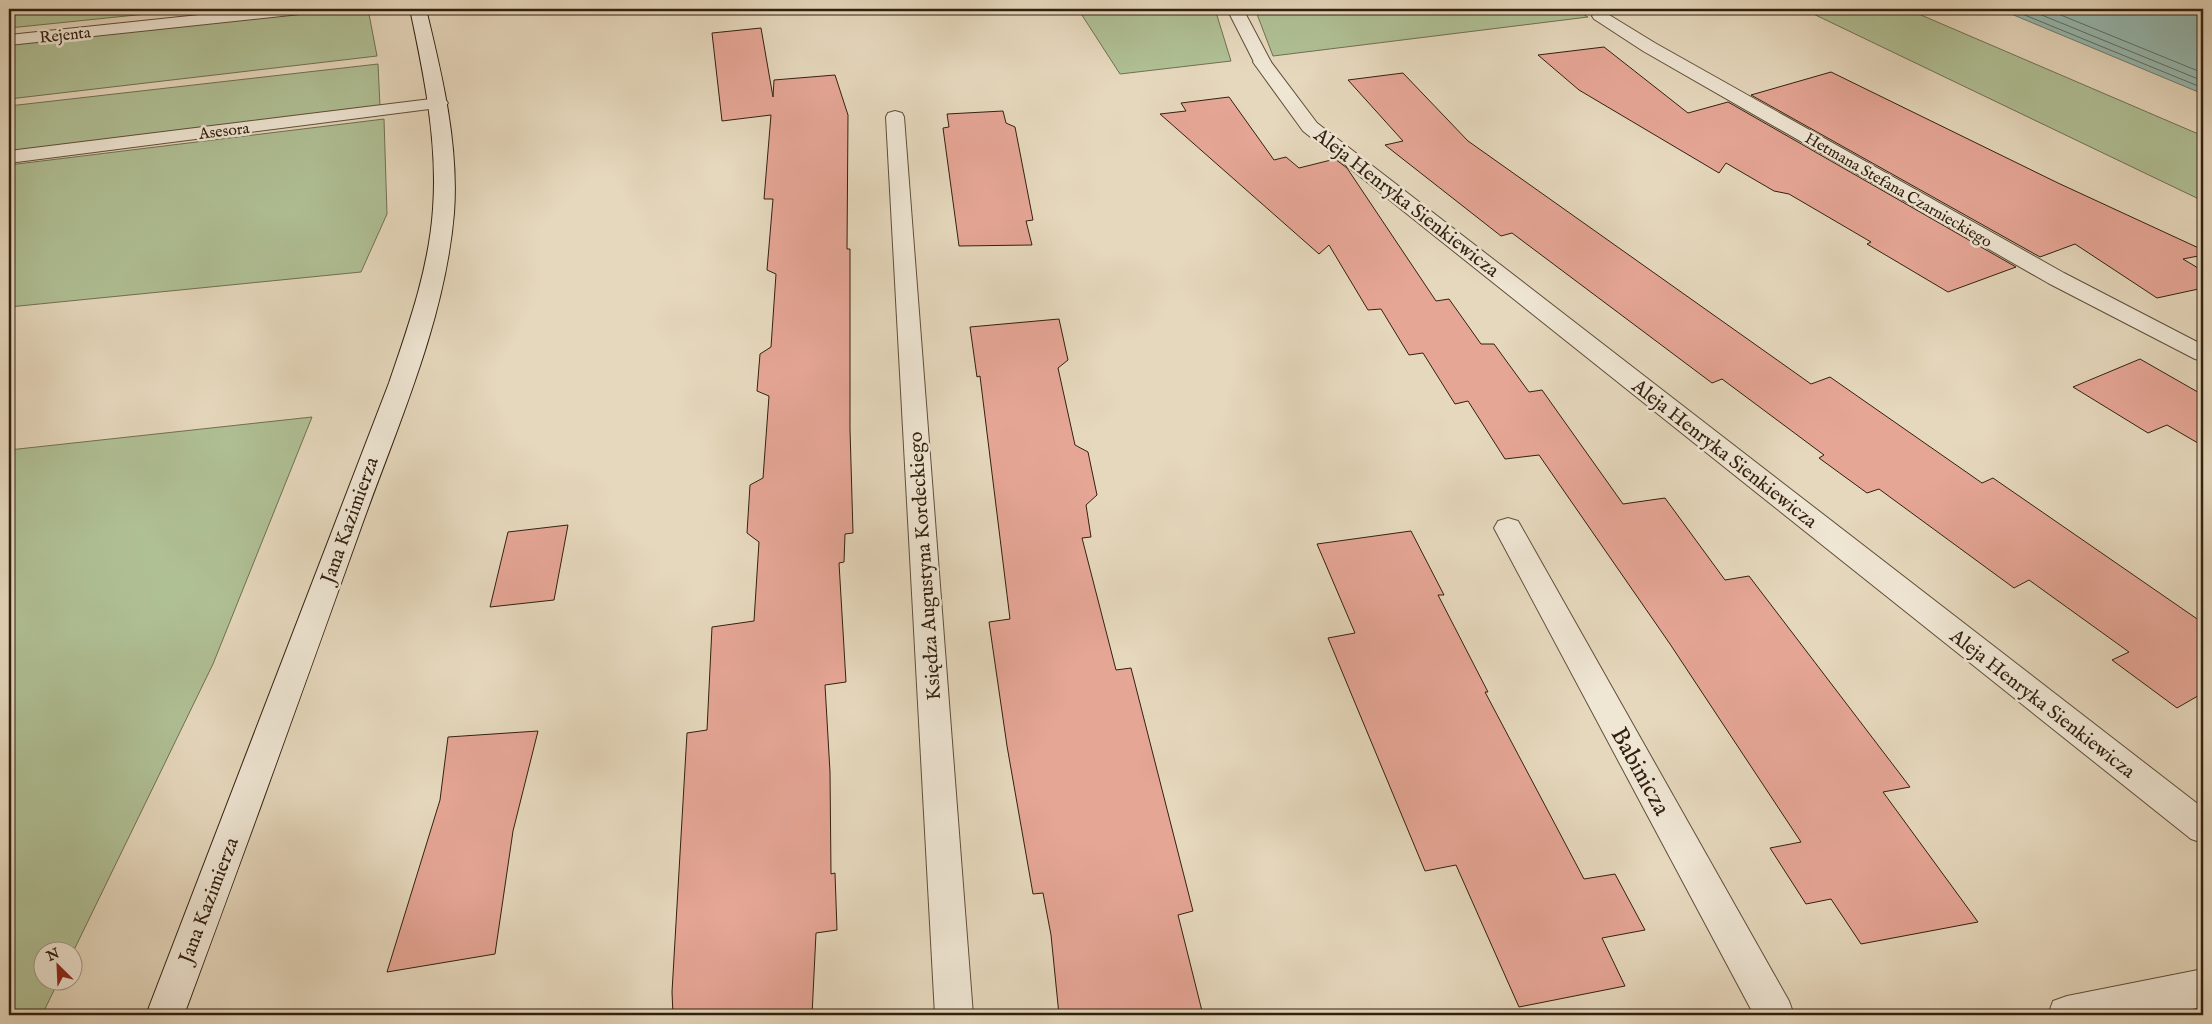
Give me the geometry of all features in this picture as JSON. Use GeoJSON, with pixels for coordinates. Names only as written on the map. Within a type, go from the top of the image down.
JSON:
{"type":"FeatureCollection","features":[{"type":"Feature","properties":{"kind":"street","name":"Rejenta"},"geometry":{"type":"LineString","coordinates":[[9,40],[300,9]]}},
{"type":"Feature","properties":{"kind":"street","name":"Jana Kazimierza"},"geometry":{"type":"LineString","coordinates":[[165,1015],[289,685],[422,320],[440,238],[445,172],[439,103],[418,9]]}},
{"type":"Feature","properties":{"kind":"street","name":"Aleja Henryka Sienkiewicza"},"geometry":{"type":"LineString","coordinates":[[1235,9],[1262,62],[1310,127],[2203,828]]}},
{"type":"Feature","properties":{"kind":"street","name":"Hetmana Stefana Czarnieckiego"},"geometry":{"type":"LineString","coordinates":[[1600,16],[1649,47],[2056,278],[2203,354]]}},
{"type":"Feature","properties":{"kind":"street","name":"Asesora"},"geometry":{"type":"LineString","coordinates":[[9,157],[439,103]]}},
{"type":"Feature","properties":{"kind":"street","name":"Księdza Augustyna Kordeckiego"},"geometry":{"type":"LineString","coordinates":[[895,117],[954,1015]]}},
{"type":"Feature","properties":{"kind":"street","name":"Babinicza"},"geometry":{"type":"LineString","coordinates":[[1508,528],[1775,1015]]}},
{"type":"Feature","properties":{"kind":"street"},"geometry":{"type":"LineString","coordinates":[[2066,1015],[2203,988]]}},
{"type":"Feature","properties":{"kind":"green space"},"geometry":{"type":"Polygon","coordinates":[[[9,9],[195,9],[9,28],[9,9]]]}},
{"type":"Feature","properties":{"kind":"green space"},"geometry":{"type":"Polygon","coordinates":[[[332,9],[368,9],[377,56],[9,99],[9,44],[332,9]]]}},
{"type":"Feature","properties":{"kind":"green space"},"geometry":{"type":"Polygon","coordinates":[[[1078,9],[1215,9],[1231,61],[1120,74],[1078,9]]]}},
{"type":"Feature","properties":{"kind":"green space"},"geometry":{"type":"Polygon","coordinates":[[[1255,9],[1604,9],[1579,12],[1588,17],[1273,56],[1255,9]]]}},
{"type":"Feature","properties":{"kind":"green space"},"geometry":{"type":"Polygon","coordinates":[[[1803,9],[1907,9],[2203,136],[2203,201],[1803,9]]]}},
{"type":"Feature","properties":{"kind":"green space"},"geometry":{"type":"Polygon","coordinates":[[[378,64],[380,106],[9,152],[9,106],[378,64]]]}},
{"type":"Feature","properties":{"kind":"green space"},"geometry":{"type":"Polygon","coordinates":[[[384,119],[387,214],[361,272],[9,307],[9,165],[384,119]]]}},
{"type":"Feature","properties":{"kind":"green space"},"geometry":{"type":"Polygon","coordinates":[[[312,417],[213,664],[78,942],[32,942],[32,992],[53,992],[42,1015],[9,1015],[9,450],[312,417]]]}},
{"type":"Feature","properties":{"kind":"water"},"geometry":{"type":"Polygon","coordinates":[[[1996,9],[2203,9],[2203,94],[2004,11],[1996,9]]]}},
{"type":"Feature","properties":{"kind":"building"},"geometry":{"type":"Polygon","coordinates":[[[761,28],[773,97],[774,80],[835,75],[848,115],[847,249],[850,249],[850,429],[853,533],[845,534],[844,562],[839,563],[846,682],[825,685],[830,772],[831,874],[835,873],[837,930],[816,933],[812,1015],[673,1015],[672,992],[687,733],[707,730],[712,627],[754,621],[759,542],[747,533],[750,485],[763,478],[769,396],[757,391],[760,354],[771,347],[776,274],[767,270],[773,199],[764,199],[771,115],[722,121],[712,33],[761,28]]]}},
{"type":"Feature","properties":{"kind":"building"},"geometry":{"type":"Polygon","coordinates":[[[1604,47],[1688,113],[1728,102],[2016,267],[1948,292],[1867,244],[1871,242],[1789,194],[1774,191],[1726,163],[1719,173],[1579,90],[1538,55],[1604,47]]]}},
{"type":"Feature","properties":{"kind":"building"},"geometry":{"type":"Polygon","coordinates":[[[1831,72],[2058,183],[2203,250],[2203,255],[2183,259],[2203,271],[2203,288],[2157,298],[2075,244],[2040,257],[1751,95],[1831,72]]]}},
{"type":"Feature","properties":{"kind":"building"},"geometry":{"type":"Polygon","coordinates":[[[1403,73],[1468,141],[1811,384],[1830,377],[1982,483],[1993,478],[2203,623],[2203,693],[2177,708],[2112,660],[2129,652],[2029,580],[2014,588],[1879,489],[1867,493],[1819,458],[1824,455],[1722,379],[1712,383],[1512,233],[1501,236],[1385,145],[1403,141],[1348,80],[1403,73]]]}},
{"type":"Feature","properties":{"kind":"building"},"geometry":{"type":"Polygon","coordinates":[[[1229,97],[1274,160],[1286,157],[1299,168],[1335,159],[1347,168],[1436,301],[1449,299],[1481,344],[1494,344],[1529,392],[1542,390],[1623,504],[1665,498],[1725,580],[1749,576],[1910,787],[1883,792],[1978,922],[1861,944],[1831,899],[1806,904],[1770,848],[1801,842],[1670,644],[1539,455],[1505,459],[1468,401],[1455,404],[1423,353],[1409,355],[1381,309],[1368,310],[1329,245],[1319,254],[1160,114],[1186,111],[1181,103],[1229,97]]]}},
{"type":"Feature","properties":{"kind":"building"},"geometry":{"type":"Polygon","coordinates":[[[1003,111],[1006,123],[1015,127],[1033,220],[1026,221],[1032,245],[959,246],[943,128],[949,127],[947,114],[1003,111]]]}},
{"type":"Feature","properties":{"kind":"building"},"geometry":{"type":"Polygon","coordinates":[[[1059,319],[1068,360],[1058,368],[1075,445],[1088,452],[1097,495],[1086,505],[1091,537],[1082,538],[1116,670],[1131,668],[1193,911],[1178,915],[1203,1015],[1059,1015],[1051,935],[1043,893],[1033,894],[1007,746],[989,622],[1010,619],[980,376],[977,377],[970,327],[1059,319]]]}},
{"type":"Feature","properties":{"kind":"building"},"geometry":{"type":"Polygon","coordinates":[[[2140,359],[2203,395],[2203,446],[2167,425],[2148,433],[2073,387],[2140,359]]]}},
{"type":"Feature","properties":{"kind":"building"},"geometry":{"type":"Polygon","coordinates":[[[568,525],[554,600],[490,607],[508,532],[568,525]]]}},
{"type":"Feature","properties":{"kind":"building"},"geometry":{"type":"Polygon","coordinates":[[[1411,531],[1444,595],[1438,595],[1488,692],[1485,692],[1584,879],[1615,874],[1645,930],[1602,938],[1625,986],[1519,1007],[1456,865],[1425,871],[1328,638],[1355,633],[1317,544],[1411,531]]]}},
{"type":"Feature","properties":{"kind":"building"},"geometry":{"type":"Polygon","coordinates":[[[538,731],[513,831],[495,954],[387,972],[440,800],[448,737],[538,731]]]}}]}
